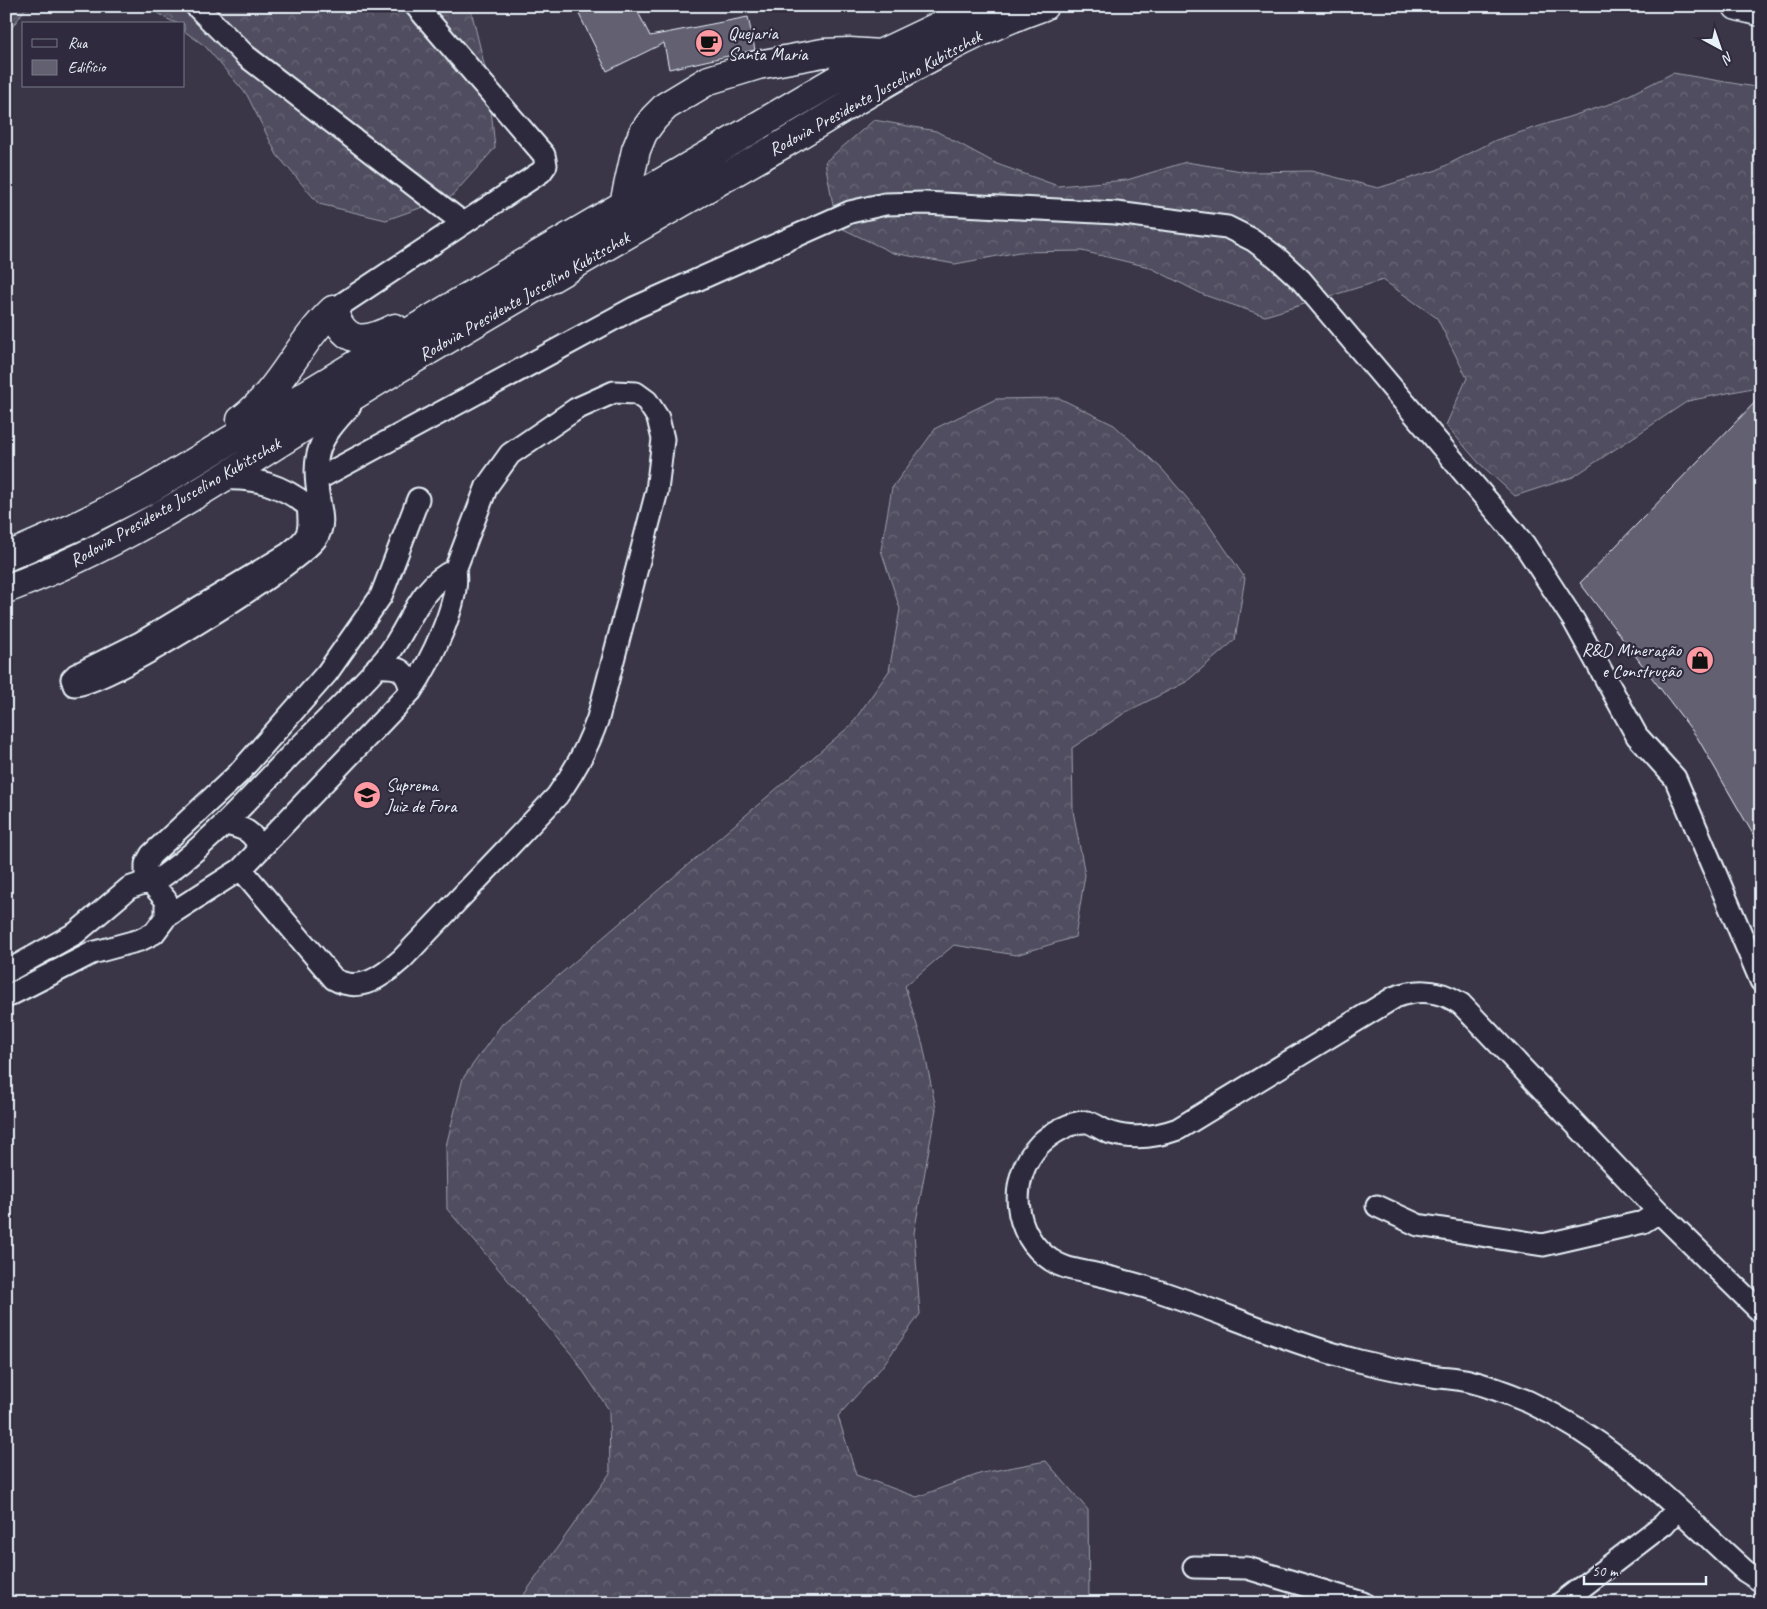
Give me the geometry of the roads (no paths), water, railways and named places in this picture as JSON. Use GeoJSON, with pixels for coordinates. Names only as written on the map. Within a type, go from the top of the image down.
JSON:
{"type":"FeatureCollection","features":[{"type":"Feature","properties":{"kind":"highway","name":"Rodovia Presidente Juscelino Kubitschek"},"geometry":{"type":"LineString","coordinates":[[6,557],[75,527],[148,490],[504,274],[880,54],[981,6]]}},
{"type":"Feature","properties":{"kind":"highway","name":"Rodovia Presidente Juscelino Kubitschek"},"geometry":{"type":"LineString","coordinates":[[6,589],[90,554],[222,479],[367,388],[860,99],[942,53],[1044,6]]}},
{"type":"Feature","properties":{"kind":"highway"},"geometry":{"type":"LineString","coordinates":[[1737,6],[1761,12]]}},
{"type":"Feature","properties":{"kind":"highway"},"geometry":{"type":"LineString","coordinates":[[624,204],[636,150],[643,133],[666,106],[709,80],[758,65],[823,53],[880,54]]}},
{"type":"Feature","properties":{"kind":"highway"},"geometry":{"type":"LineString","coordinates":[[148,490],[259,407],[317,325],[333,310],[340,327],[351,337],[358,340],[371,338],[504,274]]}},
{"type":"Feature","properties":{"kind":"highway"},"geometry":{"type":"LineString","coordinates":[[6,593],[36,578]]}},
{"type":"Feature","properties":{"kind":"street"},"geometry":{"type":"LineString","coordinates":[[196,6],[246,56],[463,223]]}},
{"type":"Feature","properties":{"kind":"street"},"geometry":{"type":"LineString","coordinates":[[333,310],[541,172],[546,165],[544,155],[416,6]]}},
{"type":"Feature","properties":{"kind":"street"},"geometry":{"type":"LineString","coordinates":[[222,479],[242,478],[262,481],[296,496],[315,495],[634,308],[850,212],[885,204],[959,204],[1116,213],[1227,227],[1253,240],[1301,280],[1524,544],[1574,621],[1605,682],[1637,736],[1675,778],[1761,981]]}},
{"type":"Feature","properties":{"kind":"street"},"geometry":{"type":"LineString","coordinates":[[315,495],[322,516],[321,530],[314,543],[296,558],[226,607],[164,643],[82,685],[76,686],[73,684],[72,679],[76,675],[140,643],[288,554],[308,535],[315,495],[317,458],[322,439],[328,429],[367,388]]}},
{"type":"Feature","properties":{"kind":"street"},"geometry":{"type":"LineString","coordinates":[[6,997],[92,953],[140,940],[158,930],[166,917],[241,870],[411,691],[428,663],[455,595],[457,581],[455,570],[487,486],[510,454],[576,409],[614,392],[636,393],[647,401],[658,418],[663,439],[657,491],[598,718],[588,746],[573,774],[557,796],[402,959],[386,973],[363,984],[342,984],[334,980],[241,870]]}},
{"type":"Feature","properties":{"kind":"street"},"geometry":{"type":"LineString","coordinates":[[166,917],[166,900],[149,883],[146,864],[151,855],[238,774],[326,673],[381,596],[418,498]]}},
{"type":"Feature","properties":{"kind":"street"},"geometry":{"type":"LineString","coordinates":[[6,972],[61,944],[129,888],[149,883],[185,861],[226,824],[385,659],[432,585],[443,575],[455,570]]}},
{"type":"Feature","properties":{"kind":"street"},"geometry":{"type":"LineString","coordinates":[[377,667],[391,666],[400,670],[408,678],[411,691]]}},
{"type":"Feature","properties":{"kind":"street"},"geometry":{"type":"LineString","coordinates":[[226,824],[250,832],[256,839],[259,849]]}},
{"type":"Feature","properties":{"kind":"street"},"geometry":{"type":"LineString","coordinates":[[1761,1312],[1658,1212],[1461,1004],[1442,993],[1406,992],[1395,997],[1178,1129],[1152,1137],[1138,1138],[1112,1134],[1088,1122],[1062,1129],[1045,1140],[1031,1155],[1024,1166],[1018,1192],[1018,1206],[1025,1231],[1041,1252],[1063,1267],[1156,1290],[1319,1350],[1395,1369],[1468,1381],[1525,1401],[1552,1414],[1606,1446],[1631,1466],[1745,1571],[1761,1580]]}},
{"type":"Feature","properties":{"kind":"street"},"geometry":{"type":"LineString","coordinates":[[1377,1206],[1418,1225],[1542,1246],[1643,1222],[1658,1212]]}},
{"type":"Feature","properties":{"kind":"street"},"geometry":{"type":"LineString","coordinates":[[1561,1603],[1664,1524],[1677,1509]]}},
{"type":"Feature","properties":{"kind":"street"},"geometry":{"type":"LineString","coordinates":[[1194,1567],[1247,1568],[1363,1603]]}},
{"type":"Feature","properties":{"kind":"place","name":"Quejaria Santa Maria"},"geometry":{"type":"Point","coordinates":[709,43]}},
{"type":"Feature","properties":{"kind":"place","name":"R&D Mineração e Construção"},"geometry":{"type":"Point","coordinates":[1700,660]}},
{"type":"Feature","properties":{"kind":"place","name":"Suprema Juiz de Fora"},"geometry":{"type":"Point","coordinates":[367,795]}}]}
